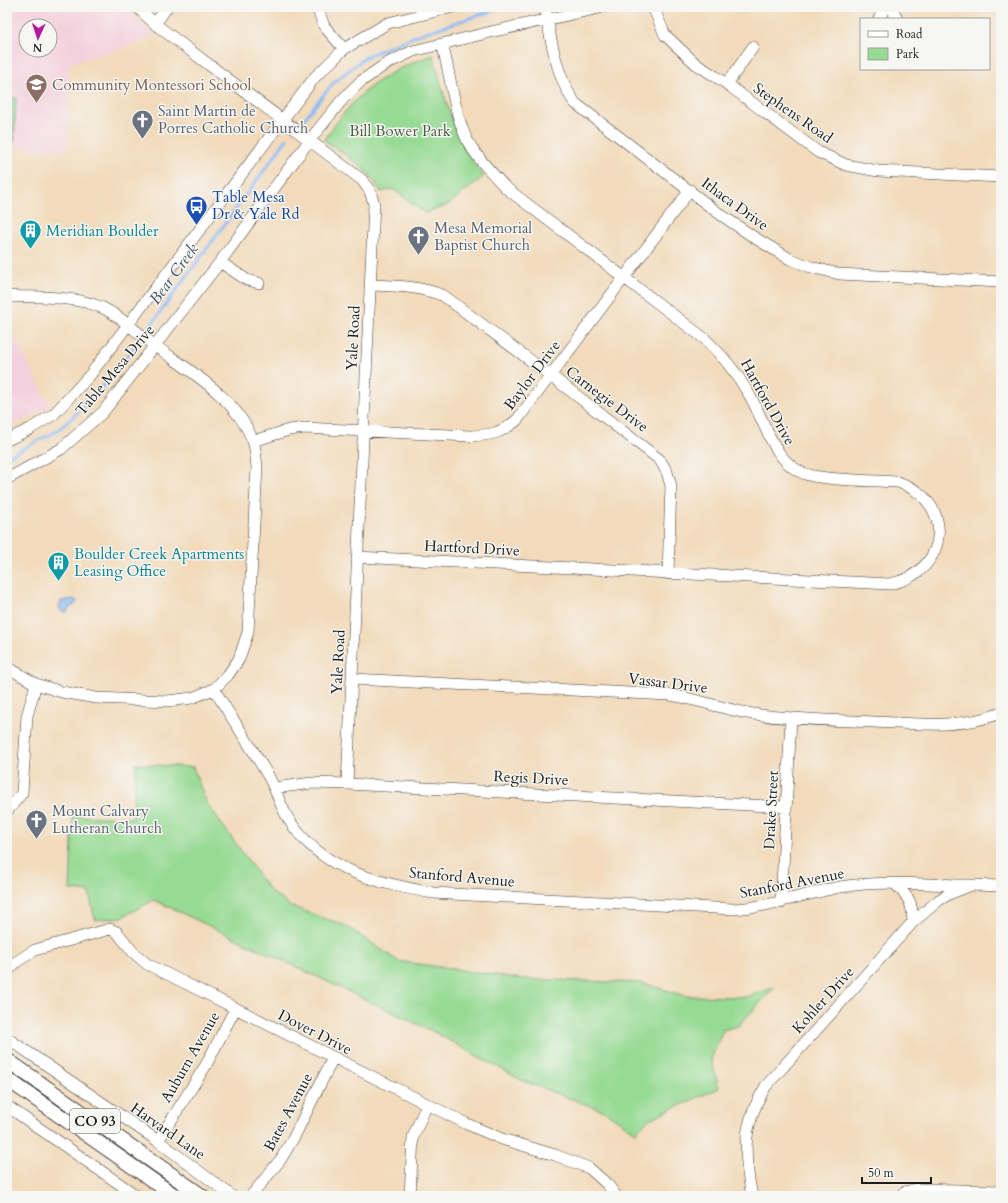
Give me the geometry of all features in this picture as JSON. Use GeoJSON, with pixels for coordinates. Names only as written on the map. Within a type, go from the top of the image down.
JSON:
{"type":"FeatureCollection","features":[{"type":"Feature","properties":{"kind":"main road","name":"CO 93"},"geometry":{"type":"LineString","coordinates":[[7,1060],[202,1196]]}},
{"type":"Feature","properties":{"kind":"main road","name":"CO 93"},"geometry":{"type":"LineString","coordinates":[[7,1079],[174,1196]]}},
{"type":"Feature","properties":{"kind":"street","name":"Yale Road"},"geometry":{"type":"LineString","coordinates":[[137,7],[154,24],[362,180],[370,191],[374,204],[347,784]]}},
{"type":"Feature","properties":{"kind":"street"},"geometry":{"type":"LineString","coordinates":[[154,24],[167,7]]}},
{"type":"Feature","properties":{"kind":"street"},"geometry":{"type":"LineString","coordinates":[[317,7],[324,26],[344,49]]}},
{"type":"Feature","properties":{"kind":"street","name":"Table Mesa Drive"},"geometry":{"type":"LineString","coordinates":[[7,440],[30,429],[54,414],[90,375],[281,120],[316,77],[344,49],[388,23],[433,9],[453,7]]}},
{"type":"Feature","properties":{"kind":"street","name":"Table Mesa Drive"},"geometry":{"type":"LineString","coordinates":[[7,478],[61,449],[87,428],[103,412],[220,262],[309,141],[342,100],[360,82],[386,64],[413,51],[442,44],[546,12],[604,7]]}},
{"type":"Feature","properties":{"kind":"street","name":"Stephens Road"},"geometry":{"type":"LineString","coordinates":[[653,7],[665,35],[696,64],[727,84],[818,152],[846,165],[878,171],[1001,177]]}},
{"type":"Feature","properties":{"kind":"street"},"geometry":{"type":"LineString","coordinates":[[880,18],[886,7]]}},
{"type":"Feature","properties":{"kind":"street"},"geometry":{"type":"LineString","coordinates":[[892,7],[897,18]]}},
{"type":"Feature","properties":{"kind":"street","name":"Ithaca Drive"},"geometry":{"type":"LineString","coordinates":[[546,12],[564,85],[574,103],[717,212],[754,238],[790,259],[810,267],[839,274],[1001,282]]}},
{"type":"Feature","properties":{"kind":"street","name":"Hartford Drive"},"geometry":{"type":"LineString","coordinates":[[358,557],[668,574],[890,584],[904,581],[917,574],[928,564],[935,550],[938,534],[937,519],[926,500],[909,485],[898,482],[812,476],[787,464],[779,455],[749,392],[731,365],[692,328],[529,207],[506,188],[482,163],[468,140],[458,116],[442,44]]}},
{"type":"Feature","properties":{"kind":"street"},"geometry":{"type":"LineString","coordinates":[[727,84],[753,47]]}},
{"type":"Feature","properties":{"kind":"street","name":"Baylor Drive"},"geometry":{"type":"LineString","coordinates":[[253,441],[289,430],[304,428],[470,436],[493,434],[506,429],[518,420],[550,375],[690,190]]}},
{"type":"Feature","properties":{"kind":"street"},"geometry":{"type":"LineString","coordinates":[[220,262],[247,280],[259,283]]}},
{"type":"Feature","properties":{"kind":"street","name":"Carnegie Drive"},"geometry":{"type":"LineString","coordinates":[[371,285],[415,286],[444,296],[660,460],[667,472],[671,486],[668,574]]}},
{"type":"Feature","properties":{"kind":"street"},"geometry":{"type":"LineString","coordinates":[[7,296],[79,301],[103,308],[226,401],[243,422],[253,441],[257,468],[248,632],[239,659],[228,675],[214,689],[192,698],[168,702],[96,698],[62,692],[36,684],[7,667]]}},
{"type":"Feature","properties":{"kind":"street","name":"Vassar Drive"},"geometry":{"type":"LineString","coordinates":[[352,679],[669,695],[695,699],[751,714],[791,718],[931,725],[964,723],[1001,713]]}},
{"type":"Feature","properties":{"kind":"street"},"geometry":{"type":"LineString","coordinates":[[7,811],[22,793],[27,716],[36,684]]}},
{"type":"Feature","properties":{"kind":"street","name":"Stanford Avenue"},"geometry":{"type":"LineString","coordinates":[[214,689],[275,788],[289,819],[302,838],[315,851],[338,866],[350,872],[396,886],[433,893],[733,910],[757,908],[840,887],[870,884],[972,885]]}},
{"type":"Feature","properties":{"kind":"street","name":"Drake Street"},"geometry":{"type":"LineString","coordinates":[[780,903],[791,718]]}},
{"type":"Feature","properties":{"kind":"street","name":"Regis Drive"},"geometry":{"type":"LineString","coordinates":[[275,788],[312,783],[347,784],[786,807]]}},
{"type":"Feature","properties":{"kind":"street"},"geometry":{"type":"LineString","coordinates":[[896,885],[908,895],[912,907],[913,922]]}},
{"type":"Feature","properties":{"kind":"street","name":"Kohler Drive"},"geometry":{"type":"LineString","coordinates":[[752,1196],[746,1165],[748,1125],[755,1104],[766,1086],[913,922],[939,900],[972,885],[1001,886]]}},
{"type":"Feature","properties":{"kind":"street","name":"Dover Drive"},"geometry":{"type":"LineString","coordinates":[[7,972],[16,962],[35,950],[110,929],[117,932],[133,952],[147,964],[333,1058],[502,1139],[555,1155],[588,1168],[608,1185],[616,1196]]}},
{"type":"Feature","properties":{"kind":"street","name":"Auburn Avenue"},"geometry":{"type":"LineString","coordinates":[[158,1141],[206,1065],[235,1009]]}},
{"type":"Feature","properties":{"kind":"street","name":"Harvard Lane"},"geometry":{"type":"LineString","coordinates":[[7,1038],[158,1141],[232,1196]]}},
{"type":"Feature","properties":{"kind":"street","name":"Bates Avenue"},"geometry":{"type":"LineString","coordinates":[[251,1196],[281,1159],[294,1137],[333,1058]]}},
{"type":"Feature","properties":{"kind":"street"},"geometry":{"type":"LineString","coordinates":[[410,1196],[413,1138],[427,1104]]}},
{"type":"Feature","properties":{"kind":"street"},"geometry":{"type":"LineString","coordinates":[[7,1106],[137,1196]]}},
{"type":"Feature","properties":{"kind":"street"},"geometry":{"type":"LineString","coordinates":[[174,1196],[183,1183]]}},
{"type":"Feature","properties":{"kind":"street"},"geometry":{"type":"LineString","coordinates":[[900,1196],[904,1192],[916,1188],[1001,1191]]}},
{"type":"Feature","properties":{"kind":"shaded area","name":"Community Montessori School"},"geometry":{"type":"Polygon","coordinates":[[[7,7],[126,7],[151,33],[148,39],[69,64],[67,150],[7,147],[7,7]]]}},
{"type":"Feature","properties":{"kind":"shaded area"},"geometry":{"type":"Polygon","coordinates":[[[7,321],[49,406],[7,429],[7,321]]]}},
{"type":"Feature","properties":{"kind":"green space","name":"Bill Bower Park"},"geometry":{"type":"Polygon","coordinates":[[[433,55],[446,103],[458,134],[465,149],[484,176],[448,205],[425,213],[393,189],[381,192],[376,183],[363,169],[324,140],[347,110],[370,87],[398,69],[433,55]]]}},
{"type":"Feature","properties":{"kind":"green space"},"geometry":{"type":"Polygon","coordinates":[[[7,98],[16,98],[14,142],[7,142],[7,98]]]}},
{"type":"Feature","properties":{"kind":"green space"},"geometry":{"type":"Polygon","coordinates":[[[136,764],[193,767],[206,802],[270,891],[290,906],[346,926],[398,961],[523,979],[642,983],[686,996],[746,997],[775,987],[738,1026],[723,1030],[711,1059],[719,1088],[649,1119],[636,1132],[604,1111],[523,1081],[430,1030],[154,900],[122,917],[95,920],[89,892],[70,890],[73,816],[133,818],[136,764]]]}},
{"type":"Feature","properties":{"kind":"water"},"geometry":{"type":"Polygon","coordinates":[[[73,599],[77,601],[75,605],[70,607],[67,612],[61,611],[59,607],[61,601],[73,599]]]}},
{"type":"Feature","properties":{"kind":"waterway","name":"Bear Creek"},"geometry":{"type":"LineString","coordinates":[[304,119],[334,82],[367,56],[423,33],[505,7]]}},
{"type":"Feature","properties":{"kind":"waterway","name":"Bear Creek"},"geometry":{"type":"LineString","coordinates":[[151,325],[287,139]]}},
{"type":"Feature","properties":{"kind":"waterway","name":"Bear Creek"},"geometry":{"type":"LineString","coordinates":[[7,457],[57,431],[93,399],[135,346]]}},
{"type":"Feature","properties":{"kind":"place","name":"Community Montessori School"},"geometry":{"type":"Point","coordinates":[37,104]}},
{"type":"Feature","properties":{"kind":"place","name":"Saint Martin de Porres Catholic Church"},"geometry":{"type":"Point","coordinates":[143,140]}},
{"type":"Feature","properties":{"kind":"place","name":"Table Mesa Dr & Yale Rd"},"geometry":{"type":"Point","coordinates":[197,226]}},
{"type":"Feature","properties":{"kind":"place","name":"Meridian Boulder"},"geometry":{"type":"Point","coordinates":[30,250]}},
{"type":"Feature","properties":{"kind":"place","name":"Mesa Memorial Baptist Church"},"geometry":{"type":"Point","coordinates":[418,256]}},
{"type":"Feature","properties":{"kind":"place","name":"Boulder Creek Apartments Leasing Office"},"geometry":{"type":"Point","coordinates":[58,582]}},
{"type":"Feature","properties":{"kind":"place","name":"Mount Calvary Lutheran Church"},"geometry":{"type":"Point","coordinates":[37,840]}}]}
